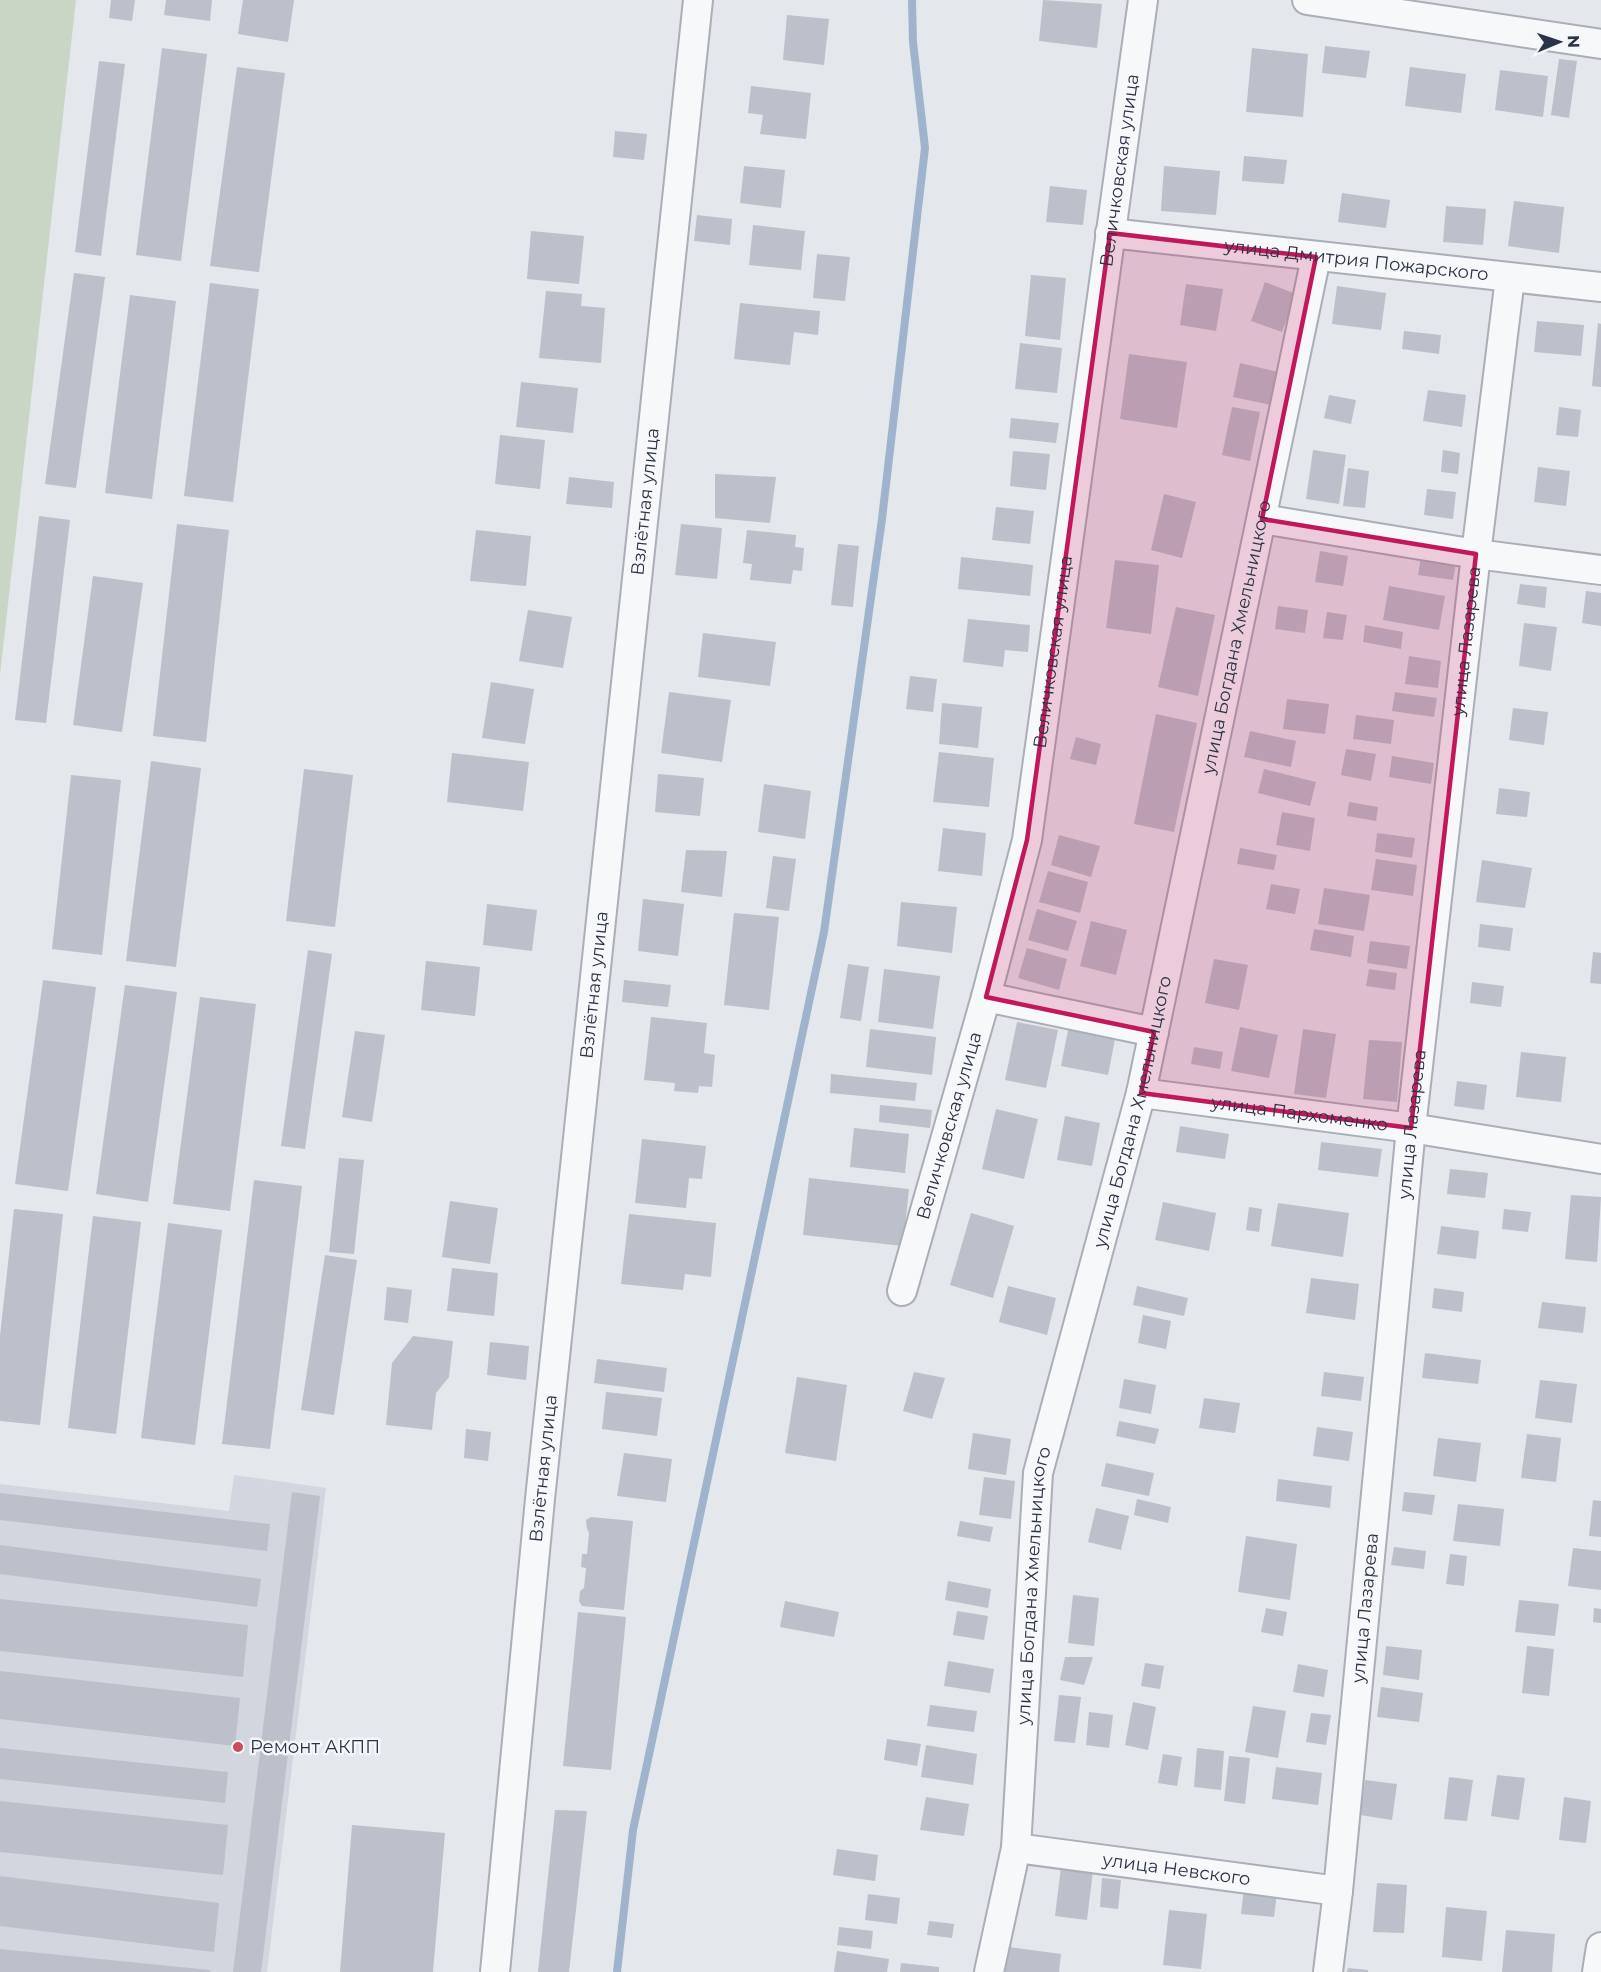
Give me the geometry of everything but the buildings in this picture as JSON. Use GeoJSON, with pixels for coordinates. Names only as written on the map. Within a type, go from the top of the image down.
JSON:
{"type":"FeatureCollection","features":[{"type":"Feature","properties":{"kind":"street","name":"Взлётная улица"},"geometry":{"type":"LineString","coordinates":[[495,1972],[541,1487],[698,0]]}},
{"type":"Feature","properties":{"kind":"street","name":"Величковская улица"},"geometry":{"type":"LineString","coordinates":[[902,1291],[986,997],[1027,840],[1143,0]]}},
{"type":"Feature","properties":{"kind":"street"},"geometry":{"type":"LineString","coordinates":[[1307,0],[1601,44]]}},
{"type":"Feature","properties":{"kind":"street","name":"улица Дмитрия Пожарского"},"geometry":{"type":"LineString","coordinates":[[1110,233],[1601,287]]}},
{"type":"Feature","properties":{"kind":"street","name":"улица Богдана Хмельницкого"},"geometry":{"type":"LineString","coordinates":[[989,1972],[1016,1848],[1038,1473],[1140,1093],[1154,1032],[1316,257]]}},
{"type":"Feature","properties":{"kind":"street","name":"улица Лазарева"},"geometry":{"type":"LineString","coordinates":[[1328,1972],[1338,1891],[1411,1128],[1476,554],[1510,278]]}},
{"type":"Feature","properties":{"kind":"street"},"geometry":{"type":"LineString","coordinates":[[1262,519],[1476,554],[1601,570]]}},
{"type":"Feature","properties":{"kind":"street"},"geometry":{"type":"LineString","coordinates":[[986,997],[1154,1032]]}},
{"type":"Feature","properties":{"kind":"street","name":"улица Пархоменко"},"geometry":{"type":"LineString","coordinates":[[1140,1093],[1411,1128],[1601,1159]]}},
{"type":"Feature","properties":{"kind":"street","name":"улица Невского"},"geometry":{"type":"LineString","coordinates":[[1016,1848],[1338,1891]]}},
{"type":"Feature","properties":{"kind":"street"},"geometry":{"type":"LineString","coordinates":[[1597,1972],[1601,1947]]}},
{"type":"Feature","properties":{"kind":"highlighted area"},"geometry":{"type":"Polygon","coordinates":[[[1110,233],[1316,257],[1262,519],[1476,554],[1411,1128],[1141,1093],[1154,1032],[986,997],[1027,840],[1110,233]]]}},
{"type":"Feature","properties":{"kind":"shaded area"},"geometry":{"type":"Polygon","coordinates":[[[234,1475],[326,1488],[267,1972],[0,1972],[0,1484],[229,1511],[234,1475]]]}},
{"type":"Feature","properties":{"kind":"green space"},"geometry":{"type":"Polygon","coordinates":[[[0,0],[76,0],[0,675],[0,0]]]}},
{"type":"Feature","properties":{"kind":"waterway"},"geometry":{"type":"LineString","coordinates":[[617,1972],[633,1830],[824,932],[882,519],[925,148],[913,42],[912,0]]}},
{"type":"Feature","properties":{"kind":"place","name":"Ремонт АКПП"},"geometry":{"type":"Point","coordinates":[238,1747]}}]}
